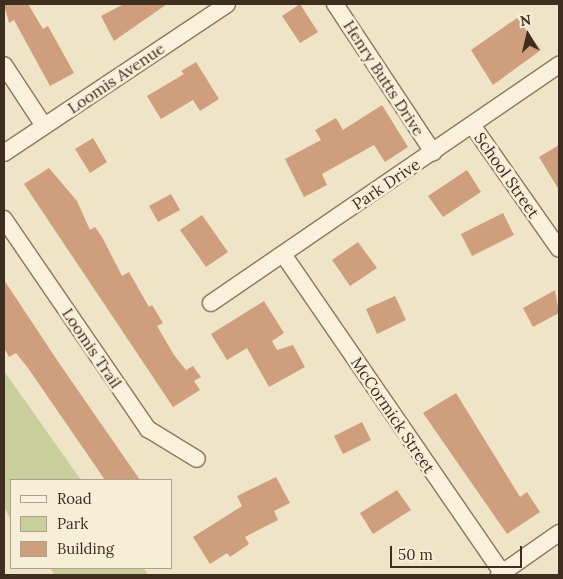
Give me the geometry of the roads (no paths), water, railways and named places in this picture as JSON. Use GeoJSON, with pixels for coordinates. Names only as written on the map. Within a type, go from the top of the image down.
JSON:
{"type":"FeatureCollection","features":[{"type":"Feature","properties":{"kind":"street","name":"Loomis Avenue"},"geometry":{"type":"LineString","coordinates":[[4,153],[227,4]]}},
{"type":"Feature","properties":{"kind":"street","name":"Henry Butts Drive"},"geometry":{"type":"LineString","coordinates":[[335,4],[433,152]]}},
{"type":"Feature","properties":{"kind":"street"},"geometry":{"type":"LineString","coordinates":[[4,65],[44,126]]}},
{"type":"Feature","properties":{"kind":"street","name":"Park Drive"},"geometry":{"type":"LineString","coordinates":[[212,303],[559,65]]}},
{"type":"Feature","properties":{"kind":"street","name":"School Street"},"geometry":{"type":"LineString","coordinates":[[472,125],[559,249]]}},
{"type":"Feature","properties":{"kind":"street","name":"Loomis Trail"},"geometry":{"type":"LineString","coordinates":[[4,219],[148,429],[197,459]]}},
{"type":"Feature","properties":{"kind":"street","name":"McCormick Street"},"geometry":{"type":"LineString","coordinates":[[283,254],[502,575]]}},
{"type":"Feature","properties":{"kind":"street"},"geometry":{"type":"LineString","coordinates":[[502,575],[559,532]]}}]}
